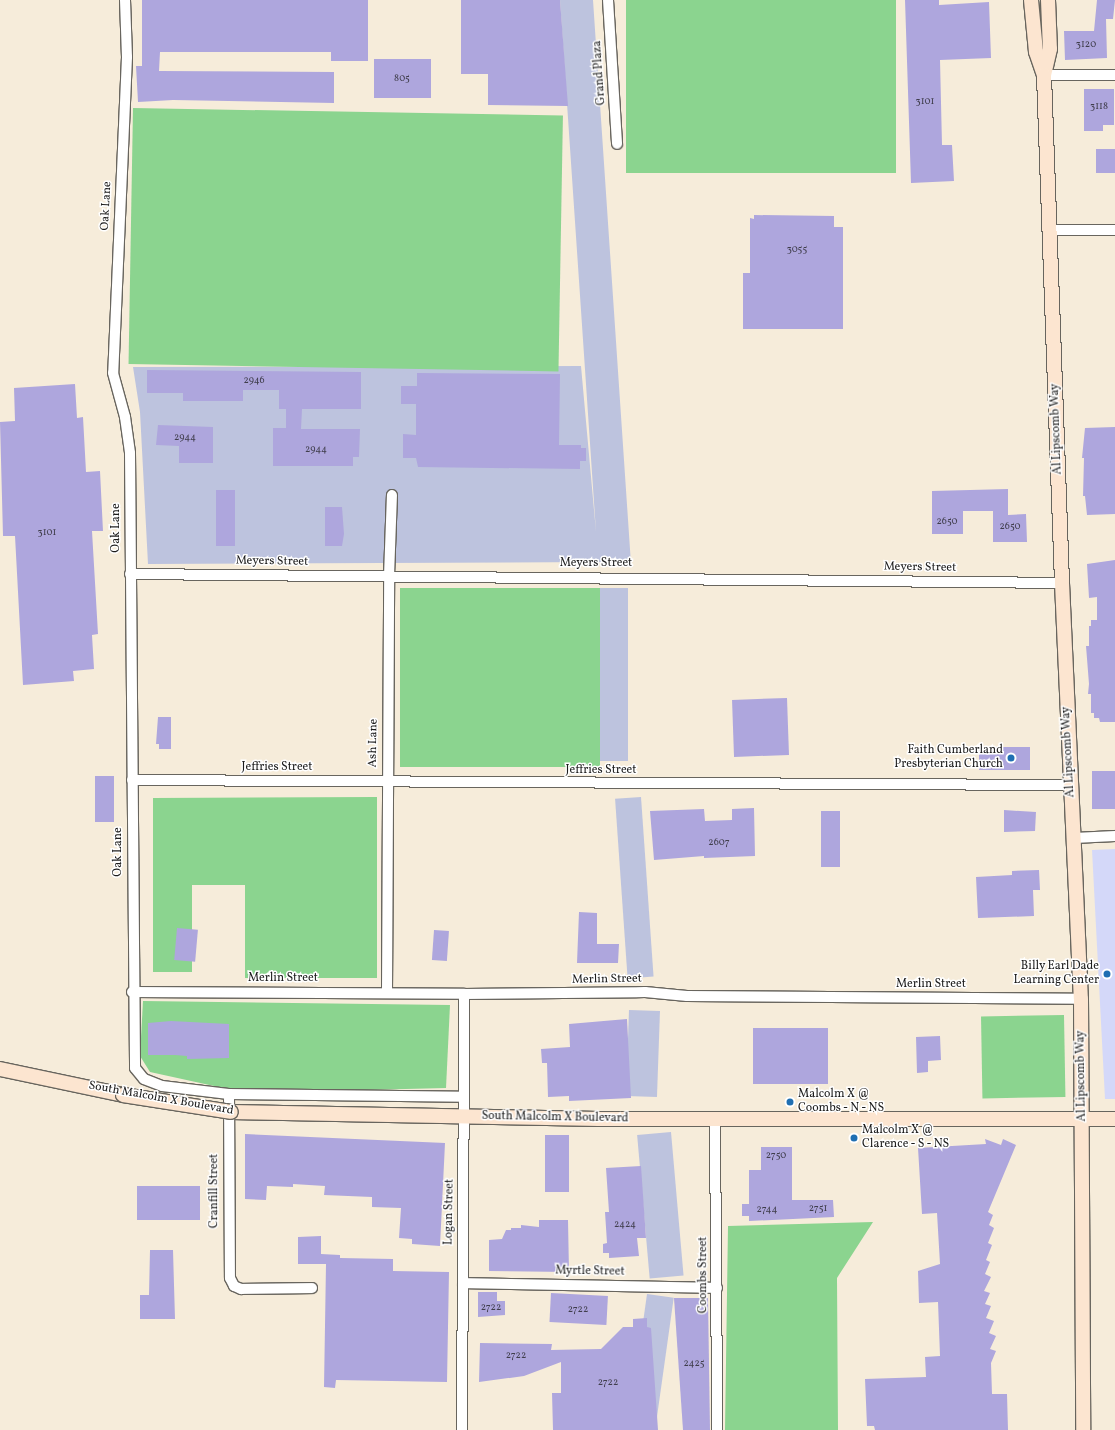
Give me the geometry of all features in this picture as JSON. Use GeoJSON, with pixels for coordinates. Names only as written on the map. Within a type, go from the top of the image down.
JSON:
{"type":"FeatureCollection","features":[{"type":"Feature","properties":{"kind":"street","name":"Oak Lane"},"geometry":{"type":"LineString","coordinates":[[125,0],[127,57],[113,373],[125,417],[130,453],[132,992],[134,1058],[137,1072],[144,1080],[162,1086],[229,1094],[464,1096]]}},
{"type":"Feature","properties":{"kind":"street","name":"Grand Plaza"},"geometry":{"type":"LineString","coordinates":[[608,0],[617,144]]}},
{"type":"Feature","properties":{"kind":"street","name":"Al Lipscomb Way"},"geometry":{"type":"LineString","coordinates":[[1031,0],[1036,52],[1044,75]]}},
{"type":"Feature","properties":{"kind":"street","name":"Al Lipscomb Way"},"geometry":{"type":"LineString","coordinates":[[1048,0],[1050,49],[1044,75],[1070,786],[1074,838],[1081,999],[1084,1119],[1083,1430]]}},
{"type":"Feature","properties":{"kind":"street"},"geometry":{"type":"LineString","coordinates":[[1044,75],[1115,75]]}},
{"type":"Feature","properties":{"kind":"street"},"geometry":{"type":"LineString","coordinates":[[1050,230],[1115,230]]}},
{"type":"Feature","properties":{"kind":"street","name":"Ash Lane"},"geometry":{"type":"LineString","coordinates":[[387,992],[389,576],[392,495]]}},
{"type":"Feature","properties":{"kind":"street","name":"Meyers Street"},"geometry":{"type":"LineString","coordinates":[[130,574],[617,576],[1062,583]]}},
{"type":"Feature","properties":{"kind":"street","name":"Jeffries Street"},"geometry":{"type":"LineString","coordinates":[[132,780],[1070,786]]}},
{"type":"Feature","properties":{"kind":"street"},"geometry":{"type":"LineString","coordinates":[[1074,838],[1115,836]]}},
{"type":"Feature","properties":{"kind":"street","name":"Merlin Street"},"geometry":{"type":"LineString","coordinates":[[132,992],[387,992],[464,994],[645,992],[687,996],[1081,999]]}},
{"type":"Feature","properties":{"kind":"street","name":"Logan Street"},"geometry":{"type":"LineString","coordinates":[[462,1430],[464,994]]}},
{"type":"Feature","properties":{"kind":"street","name":"South Malcolm X Boulevard"},"geometry":{"type":"LineString","coordinates":[[0,1069],[144,1099],[231,1112],[439,1117],[715,1120],[1115,1119]]}},
{"type":"Feature","properties":{"kind":"street","name":"Cranfill Street"},"geometry":{"type":"LineString","coordinates":[[229,1094],[228,1262],[230,1278],[234,1286],[255,1290],[312,1288]]}},
{"type":"Feature","properties":{"kind":"street","name":"Coombs Street"},"geometry":{"type":"LineString","coordinates":[[715,1120],[717,1430]]}},
{"type":"Feature","properties":{"kind":"street","name":"Myrtle Street"},"geometry":{"type":"LineString","coordinates":[[463,1283],[717,1288]]}},
{"type":"Feature","properties":{"kind":"shaded area"},"geometry":{"type":"Polygon","coordinates":[[[560,0],[593,0],[631,564],[598,562],[148,564],[140,412],[133,367],[581,366],[596,532],[560,0]]]}},
{"type":"Feature","properties":{"kind":"shaded area"},"geometry":{"type":"Polygon","coordinates":[[[600,588],[628,588],[628,761],[600,761],[600,588]]]}},
{"type":"Feature","properties":{"kind":"shaded area"},"geometry":{"type":"Polygon","coordinates":[[[641,797],[654,977],[628,978],[615,799],[641,797]]]}},
{"type":"Feature","properties":{"kind":"shaded area","name":"Billy Earl Dade Learning Center"},"geometry":{"type":"Polygon","coordinates":[[[1115,849],[1115,1099],[1105,1099],[1092,850],[1115,849]]]}},
{"type":"Feature","properties":{"kind":"shaded area"},"geometry":{"type":"Polygon","coordinates":[[[629,1010],[660,1011],[657,1097],[626,1096],[629,1010]]]}},
{"type":"Feature","properties":{"kind":"shaded area"},"geometry":{"type":"Polygon","coordinates":[[[671,1132],[684,1275],[650,1278],[637,1135],[671,1132]]]}},
{"type":"Feature","properties":{"kind":"shaded area"},"geometry":{"type":"Polygon","coordinates":[[[647,1294],[674,1298],[655,1430],[628,1429],[647,1294]]]}},
{"type":"Feature","properties":{"kind":"green space"},"geometry":{"type":"Polygon","coordinates":[[[626,0],[896,0],[896,173],[626,173],[626,0]]]}},
{"type":"Feature","properties":{"kind":"green space"},"geometry":{"type":"Polygon","coordinates":[[[133,108],[563,116],[558,371],[129,364],[133,108]]]}},
{"type":"Feature","properties":{"kind":"green space"},"geometry":{"type":"Polygon","coordinates":[[[400,588],[600,588],[600,767],[400,767],[400,588]]]}},
{"type":"Feature","properties":{"kind":"green space"},"geometry":{"type":"Polygon","coordinates":[[[377,797],[377,978],[245,978],[245,885],[192,885],[192,972],[153,972],[153,798],[377,797]]]}},
{"type":"Feature","properties":{"kind":"green space"},"geometry":{"type":"Polygon","coordinates":[[[143,1001],[450,1005],[446,1088],[246,1093],[150,1072],[140,1056],[143,1001]]]}},
{"type":"Feature","properties":{"kind":"green space"},"geometry":{"type":"Polygon","coordinates":[[[1064,1015],[1065,1097],[982,1098],[981,1016],[1064,1015]]]}},
{"type":"Feature","properties":{"kind":"green space"},"geometry":{"type":"Polygon","coordinates":[[[873,1222],[837,1278],[838,1430],[725,1430],[728,1226],[873,1222]]]}},
{"type":"Feature","properties":{"kind":"building"},"geometry":{"type":"Polygon","coordinates":[[[142,0],[368,0],[368,61],[331,61],[331,52],[160,52],[159,71],[334,72],[334,103],[173,100],[138,102],[136,66],[142,66],[142,0]]]}},
{"type":"Feature","properties":{"kind":"building"},"geometry":{"type":"Polygon","coordinates":[[[461,0],[560,0],[568,106],[488,105],[488,74],[461,74],[461,0]]]}},
{"type":"Feature","properties":{"kind":"building"},"geometry":{"type":"Polygon","coordinates":[[[905,0],[939,0],[939,5],[989,2],[991,58],[940,60],[942,145],[952,145],[954,181],[911,183],[905,0]]]}},
{"type":"Feature","properties":{"kind":"building"},"geometry":{"type":"Polygon","coordinates":[[[1097,0],[1115,0],[1113,19],[1106,19],[1107,58],[1065,60],[1064,31],[1094,31],[1097,0]]]}},
{"type":"Feature","properties":{"kind":"building"},"geometry":{"type":"Polygon","coordinates":[[[374,59],[431,59],[431,98],[374,98],[374,59]]]}},
{"type":"Feature","properties":{"kind":"building"},"geometry":{"type":"Polygon","coordinates":[[[1084,89],[1114,89],[1114,125],[1103,125],[1103,131],[1084,131],[1084,89]]]}},
{"type":"Feature","properties":{"kind":"building"},"geometry":{"type":"Polygon","coordinates":[[[1096,149],[1115,149],[1115,173],[1096,173],[1096,149]]]}},
{"type":"Feature","properties":{"kind":"building"},"geometry":{"type":"Polygon","coordinates":[[[754,215],[834,216],[834,227],[843,227],[843,329],[743,329],[743,273],[750,273],[750,218],[754,219],[754,215]]]}},
{"type":"Feature","properties":{"kind":"building"},"geometry":{"type":"Polygon","coordinates":[[[147,370],[361,372],[361,409],[302,409],[301,429],[360,429],[359,457],[353,457],[353,466],[273,466],[273,428],[286,428],[286,409],[279,409],[279,390],[243,390],[243,401],[183,401],[183,393],[147,393],[147,370]]]}},
{"type":"Feature","properties":{"kind":"building"},"geometry":{"type":"Polygon","coordinates":[[[417,373],[560,374],[559,445],[581,445],[581,448],[586,448],[586,461],[580,461],[580,469],[418,467],[416,458],[403,458],[403,434],[416,435],[416,404],[401,404],[401,386],[417,386],[417,373]]]}},
{"type":"Feature","properties":{"kind":"building"},"geometry":{"type":"Polygon","coordinates":[[[75,384],[77,418],[83,417],[86,472],[100,471],[103,531],[92,531],[98,634],[92,635],[94,669],[73,671],[74,681],[23,685],[15,536],[3,536],[0,422],[15,421],[14,388],[75,384]]]}},
{"type":"Feature","properties":{"kind":"building"},"geometry":{"type":"Polygon","coordinates":[[[158,425],[213,427],[213,463],[179,463],[179,446],[156,445],[158,425]]]}},
{"type":"Feature","properties":{"kind":"building"},"geometry":{"type":"Polygon","coordinates":[[[1115,427],[1115,514],[1087,515],[1085,496],[1083,496],[1084,458],[1082,458],[1085,428],[1115,427]]]}},
{"type":"Feature","properties":{"kind":"building"},"geometry":{"type":"Polygon","coordinates":[[[1008,489],[1008,515],[1026,514],[1027,542],[993,542],[993,511],[963,511],[963,534],[932,534],[932,491],[1008,489]]]}},
{"type":"Feature","properties":{"kind":"building"},"geometry":{"type":"Polygon","coordinates":[[[216,490],[235,490],[235,546],[216,546],[216,490]]]}},
{"type":"Feature","properties":{"kind":"building"},"geometry":{"type":"Polygon","coordinates":[[[325,507],[342,507],[344,534],[342,546],[325,546],[325,507]]]}},
{"type":"Feature","properties":{"kind":"building"},"geometry":{"type":"Polygon","coordinates":[[[1115,560],[1115,722],[1100,722],[1099,718],[1094,718],[1094,713],[1091,713],[1091,694],[1088,694],[1089,684],[1086,646],[1089,646],[1089,626],[1091,626],[1091,620],[1097,620],[1097,597],[1089,598],[1087,564],[1115,560]]]}},
{"type":"Feature","properties":{"kind":"building"},"geometry":{"type":"Polygon","coordinates":[[[787,698],[789,755],[734,757],[732,700],[787,698]]]}},
{"type":"Feature","properties":{"kind":"building"},"geometry":{"type":"Polygon","coordinates":[[[158,717],[171,717],[171,749],[159,749],[159,744],[156,744],[158,717]]]}},
{"type":"Feature","properties":{"kind":"building"},"geometry":{"type":"Polygon","coordinates":[[[979,747],[1030,747],[1030,770],[979,770],[979,747]]]}},
{"type":"Feature","properties":{"kind":"building"},"geometry":{"type":"Polygon","coordinates":[[[1092,771],[1115,771],[1115,809],[1092,809],[1092,771]]]}},
{"type":"Feature","properties":{"kind":"building"},"geometry":{"type":"Polygon","coordinates":[[[95,776],[114,776],[114,822],[95,822],[95,776]]]}},
{"type":"Feature","properties":{"kind":"building"},"geometry":{"type":"Polygon","coordinates":[[[754,808],[755,856],[704,858],[704,856],[654,860],[650,811],[704,809],[705,821],[732,820],[732,809],[754,808]]]}},
{"type":"Feature","properties":{"kind":"building"},"geometry":{"type":"Polygon","coordinates":[[[1004,810],[1036,812],[1035,831],[1004,832],[1004,810]]]}},
{"type":"Feature","properties":{"kind":"building"},"geometry":{"type":"Polygon","coordinates":[[[821,811],[840,811],[840,867],[821,867],[821,811]]]}},
{"type":"Feature","properties":{"kind":"building"},"geometry":{"type":"Polygon","coordinates":[[[1039,870],[1040,890],[1033,890],[1034,916],[978,918],[976,877],[1012,875],[1012,871],[1039,870]]]}},
{"type":"Feature","properties":{"kind":"building"},"geometry":{"type":"Polygon","coordinates":[[[579,912],[597,913],[597,944],[619,944],[618,963],[577,963],[579,912]]]}},
{"type":"Feature","properties":{"kind":"building"},"geometry":{"type":"Polygon","coordinates":[[[177,928],[198,930],[195,962],[174,960],[177,928]]]}},
{"type":"Feature","properties":{"kind":"building"},"geometry":{"type":"Polygon","coordinates":[[[434,930],[449,931],[447,961],[432,960],[434,930]]]}},
{"type":"Feature","properties":{"kind":"building"},"geometry":{"type":"Polygon","coordinates":[[[627,1019],[631,1098],[569,1101],[569,1096],[548,1097],[547,1063],[542,1063],[541,1049],[570,1047],[569,1024],[627,1019]]]}},
{"type":"Feature","properties":{"kind":"building"},"geometry":{"type":"Polygon","coordinates":[[[171,1021],[229,1024],[229,1058],[187,1059],[187,1056],[148,1055],[148,1023],[171,1021]]]}},
{"type":"Feature","properties":{"kind":"building"},"geometry":{"type":"Polygon","coordinates":[[[753,1028],[828,1028],[828,1084],[753,1084],[753,1028]]]}},
{"type":"Feature","properties":{"kind":"building"},"geometry":{"type":"Polygon","coordinates":[[[940,1036],[941,1060],[928,1061],[928,1072],[917,1073],[916,1037],[940,1036]]]}},
{"type":"Feature","properties":{"kind":"building"},"geometry":{"type":"Polygon","coordinates":[[[245,1134],[445,1143],[440,1246],[412,1244],[412,1239],[399,1238],[401,1208],[372,1207],[372,1197],[324,1195],[325,1186],[293,1184],[293,1187],[267,1186],[266,1200],[245,1199],[245,1134]]]}},
{"type":"Feature","properties":{"kind":"building"},"geometry":{"type":"Polygon","coordinates":[[[545,1135],[569,1135],[569,1192],[545,1192],[545,1135]]]}},
{"type":"Feature","properties":{"kind":"building"},"geometry":{"type":"Polygon","coordinates":[[[985,1139],[1001,1145],[1003,1139],[1016,1145],[988,1212],[993,1215],[989,1225],[994,1228],[988,1243],[992,1245],[986,1260],[990,1262],[985,1274],[991,1277],[984,1291],[990,1293],[985,1304],[991,1306],[986,1318],[994,1321],[989,1333],[996,1336],[990,1349],[996,1351],[991,1363],[992,1394],[1007,1394],[1008,1430],[875,1430],[874,1426],[867,1426],[865,1379],[926,1377],[925,1357],[940,1356],[938,1302],[919,1303],[918,1271],[940,1264],[937,1213],[922,1214],[918,1148],[986,1144],[985,1139]]]}},
{"type":"Feature","properties":{"kind":"building"},"geometry":{"type":"Polygon","coordinates":[[[761,1147],[792,1147],[792,1200],[833,1200],[834,1217],[749,1221],[749,1216],[742,1216],[742,1204],[749,1204],[749,1170],[761,1170],[761,1147]]]}},
{"type":"Feature","properties":{"kind":"building"},"geometry":{"type":"Polygon","coordinates":[[[641,1166],[646,1238],[637,1238],[639,1256],[609,1258],[609,1253],[603,1253],[603,1244],[607,1243],[605,1212],[609,1212],[606,1168],[641,1166]]]}},
{"type":"Feature","properties":{"kind":"building"},"geometry":{"type":"Polygon","coordinates":[[[137,1186],[200,1186],[200,1220],[137,1220],[137,1186]]]}},
{"type":"Feature","properties":{"kind":"building"},"geometry":{"type":"Polygon","coordinates":[[[539,1220],[568,1220],[569,1272],[489,1271],[489,1240],[502,1239],[506,1230],[511,1230],[511,1228],[521,1228],[521,1225],[539,1227],[539,1220]]]}},
{"type":"Feature","properties":{"kind":"building"},"geometry":{"type":"Polygon","coordinates":[[[321,1236],[321,1254],[340,1255],[340,1258],[393,1259],[393,1271],[449,1272],[447,1382],[336,1380],[335,1388],[324,1387],[326,1264],[298,1264],[298,1237],[321,1236]]]}},
{"type":"Feature","properties":{"kind":"building"},"geometry":{"type":"Polygon","coordinates":[[[150,1250],[173,1250],[175,1319],[140,1319],[140,1295],[149,1295],[150,1250]]]}},
{"type":"Feature","properties":{"kind":"building"},"geometry":{"type":"Polygon","coordinates":[[[478,1292],[497,1292],[497,1301],[505,1301],[505,1315],[478,1317],[478,1292]]]}},
{"type":"Feature","properties":{"kind":"building"},"geometry":{"type":"Polygon","coordinates":[[[551,1293],[608,1296],[606,1325],[549,1322],[551,1293]]]}},
{"type":"Feature","properties":{"kind":"building"},"geometry":{"type":"Polygon","coordinates":[[[674,1298],[708,1298],[710,1430],[683,1430],[674,1298]]]}},
{"type":"Feature","properties":{"kind":"building"},"geometry":{"type":"Polygon","coordinates":[[[647,1318],[647,1327],[651,1328],[658,1430],[553,1430],[552,1393],[561,1393],[561,1362],[524,1376],[479,1382],[480,1343],[552,1344],[551,1350],[601,1349],[623,1327],[633,1327],[633,1319],[647,1318]]]}},
{"type":"Feature","properties":{"kind":"place","name":"Faith Cumberland Presbyterian Church"},"geometry":{"type":"Point","coordinates":[1011,758]}},
{"type":"Feature","properties":{"kind":"place","name":"Billy Earl Dade Learning Center"},"geometry":{"type":"Point","coordinates":[1107,974]}},
{"type":"Feature","properties":{"kind":"place","name":"Malcolm X @ Coombs - N - NS"},"geometry":{"type":"Point","coordinates":[790,1102]}},
{"type":"Feature","properties":{"kind":"place","name":"Malcolm X @ Clarence - S - NS"},"geometry":{"type":"Point","coordinates":[854,1138]}}]}
